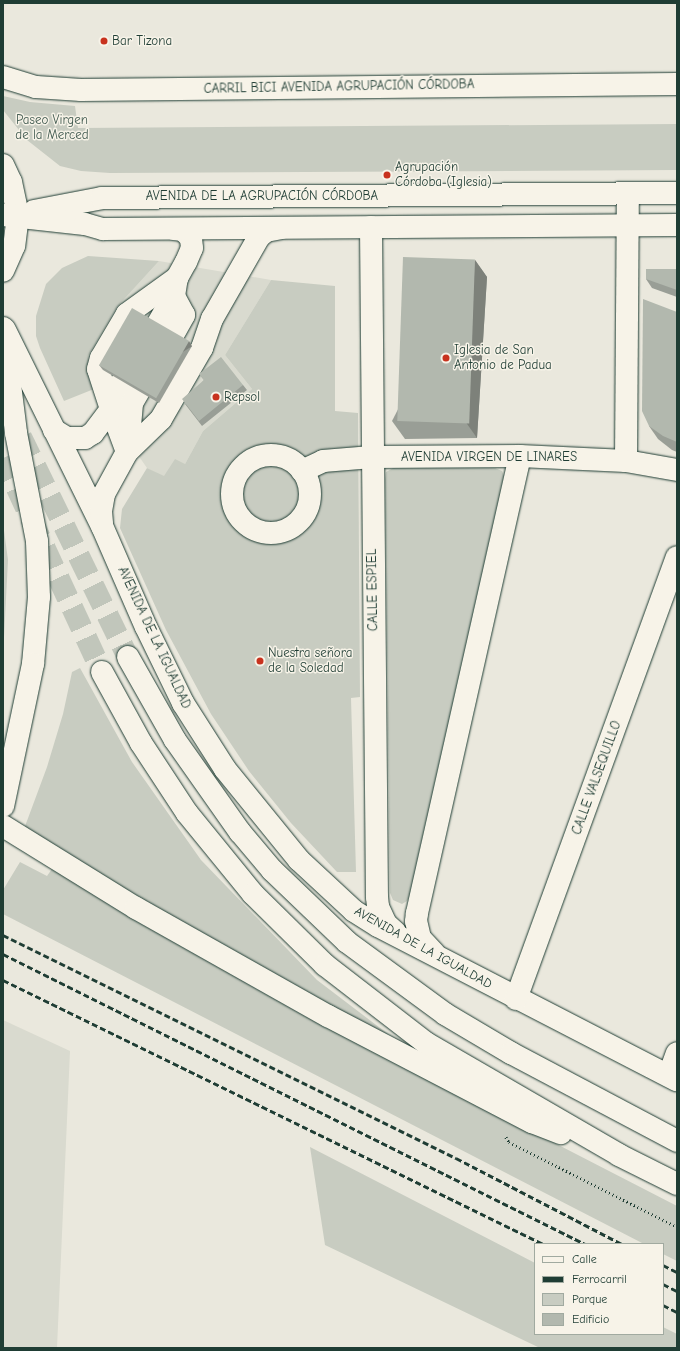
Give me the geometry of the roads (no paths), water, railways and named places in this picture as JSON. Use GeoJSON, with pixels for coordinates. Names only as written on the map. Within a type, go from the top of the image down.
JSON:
{"type":"FeatureCollection","features":[{"type":"Feature","properties":{"kind":"main road","name":"CARRIL BICI AVENIDA AGRUPACIÓN CÓRDOBA"},"geometry":{"type":"LineString","coordinates":[[3,77],[36,86],[81,90],[677,84]]}},
{"type":"Feature","properties":{"kind":"main road"},"geometry":{"type":"LineString","coordinates":[[3,165],[11,182],[10,215],[14,246],[3,271]]}},
{"type":"Feature","properties":{"kind":"main road","name":"AVENIDA DE LA AGRUPACIÓN CÓRDOBA"},"geometry":{"type":"LineString","coordinates":[[10,215],[102,198],[677,193]]}},
{"type":"Feature","properties":{"kind":"main road"},"geometry":{"type":"LineString","coordinates":[[626,461],[629,226],[628,194]]}},
{"type":"Feature","properties":{"kind":"main road"},"geometry":{"type":"LineString","coordinates":[[10,215],[103,229],[677,225]]}},
{"type":"Feature","properties":{"kind":"main road","name":"CALLE ESPIEL"},"geometry":{"type":"LineString","coordinates":[[372,227],[372,457],[377,897],[378,907],[386,924],[406,941]]}},
{"type":"Feature","properties":{"kind":"main road"},"geometry":{"type":"LineString","coordinates":[[102,526],[101,511],[104,494],[127,452],[161,419],[202,348],[212,319],[260,237],[266,231],[282,228]]}},
{"type":"Feature","properties":{"kind":"main road"},"geometry":{"type":"LineString","coordinates":[[174,229],[183,230],[191,238],[192,248],[175,287],[165,330],[184,315]]}},
{"type":"Feature","properties":{"kind":"main road"},"geometry":{"type":"LineString","coordinates":[[175,287],[184,315],[202,348]]}},
{"type":"Feature","properties":{"kind":"main road"},"geometry":{"type":"LineString","coordinates":[[127,452],[98,369],[101,358],[127,314],[175,287]]}},
{"type":"Feature","properties":{"kind":"main road"},"geometry":{"type":"LineString","coordinates":[[3,328],[9,425],[33,509],[39,568],[37,630],[26,699],[3,806]]}},
{"type":"Feature","properties":{"kind":"main road","name":"AVENIDA DE LA IGUALDAD"},"geometry":{"type":"LineString","coordinates":[[3,328],[102,526],[166,670],[187,710],[225,769],[275,834],[327,889],[354,911],[444,962],[673,1078]]}},
{"type":"Feature","properties":{"kind":"main road"},"geometry":{"type":"LineString","coordinates":[[54,430],[67,438],[86,438],[93,433],[130,386],[132,403],[127,452]]}},
{"type":"Feature","properties":{"kind":"main road"},"geometry":{"type":"LineString","coordinates":[[444,962],[420,938],[416,917],[520,456]]}},
{"type":"Feature","properties":{"kind":"main road","name":"AVENIDA VIRGEN DE LINARES"},"geometry":{"type":"LineString","coordinates":[[302,471],[323,461],[372,457],[520,456],[626,461],[677,470]]}},
{"type":"Feature","properties":{"kind":"main road","name":"CALLE VALSEQUILLO"},"geometry":{"type":"LineString","coordinates":[[516,999],[677,557]]}},
{"type":"Feature","properties":{"kind":"main road","name":"AVENIDA DE LA IGUALDAD"},"geometry":{"type":"LineString","coordinates":[[128,657],[175,740],[240,832],[272,870],[347,942],[444,1014],[511,1053],[677,1141]]}},
{"type":"Feature","properties":{"kind":"main road"},"geometry":{"type":"LineString","coordinates":[[102,672],[141,744],[187,813],[253,894],[320,960],[426,1043],[619,1155],[677,1184]]}},
{"type":"Feature","properties":{"kind":"main road"},"geometry":{"type":"LineString","coordinates":[[3,746],[26,699]]}},
{"type":"Feature","properties":{"kind":"main road"},"geometry":{"type":"LineString","coordinates":[[3,826],[43,852],[224,958],[335,1020],[532,1122],[619,1155]]}},
{"type":"Feature","properties":{"kind":"main road"},"geometry":{"type":"LineString","coordinates":[[673,1078],[677,1053]]}},
{"type":"Feature","properties":{"kind":"tunnel"},"geometry":{"type":"LineString","coordinates":[[21,437],[128,657]]}},
{"type":"Feature","properties":{"kind":"tunnel"},"geometry":{"type":"LineString","coordinates":[[3,458],[102,672]]}},
{"type":"Feature","properties":{"kind":"railway"},"geometry":{"type":"LineString","coordinates":[[3,935],[456,1158],[620,1243]]}},
{"type":"Feature","properties":{"kind":"railway"},"geometry":{"type":"LineString","coordinates":[[3,954],[583,1243]]}},
{"type":"Feature","properties":{"kind":"railway"},"geometry":{"type":"LineString","coordinates":[[3,980],[541,1243]]}},
{"type":"Feature","properties":{"kind":"railway"},"geometry":{"type":"LineString","coordinates":[[664,1266],[677,1272]]}},
{"type":"Feature","properties":{"kind":"railway"},"geometry":{"type":"LineString","coordinates":[[664,1284],[677,1291]]}},
{"type":"Feature","properties":{"kind":"railway"},"geometry":{"type":"LineString","coordinates":[[664,1306],[677,1312]]}},
{"type":"Feature","properties":{"kind":"place","name":"Bar Tizona"},"geometry":{"type":"Point","coordinates":[104,41]}},
{"type":"Feature","properties":{"kind":"place","name":"Agrupación Córdoba (Iglesia)"},"geometry":{"type":"Point","coordinates":[387,175]}},
{"type":"Feature","properties":{"kind":"place","name":"Iglesia de San Antonio de Padua"},"geometry":{"type":"Point","coordinates":[446,358]}},
{"type":"Feature","properties":{"kind":"place","name":"Repsol"},"geometry":{"type":"Point","coordinates":[216,397]}},
{"type":"Feature","properties":{"kind":"place","name":"Nuestra señora de la Soledad"},"geometry":{"type":"Point","coordinates":[260,661]}},
{"type":"Feature","properties":{"kind":"park label","name":"Paseo Virgen de la Merced"},"geometry":{"type":"Point","coordinates":[52,128]}}]}
